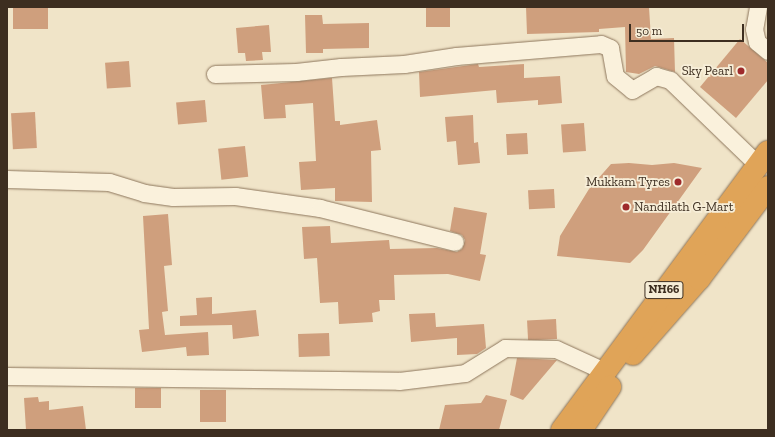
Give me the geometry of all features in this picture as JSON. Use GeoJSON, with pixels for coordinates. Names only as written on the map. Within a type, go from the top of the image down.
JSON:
{"type":"FeatureCollection","features":[{"type":"Feature","properties":{"kind":"highway","name":"NH66"},"geometry":{"type":"LineString","coordinates":[[562,430],[604,371],[763,159]]}},
{"type":"Feature","properties":{"kind":"highway"},"geometry":{"type":"LineString","coordinates":[[581,430],[634,352],[699,279],[768,188]]}},
{"type":"Feature","properties":{"kind":"street"},"geometry":{"type":"LineString","coordinates":[[758,7],[754,29],[757,42],[768,51]]}},
{"type":"Feature","properties":{"kind":"street"},"geometry":{"type":"LineString","coordinates":[[215,74],[296,72],[342,67],[404,64],[456,56],[601,44],[610,48],[615,76],[632,90],[656,76],[670,80],[763,159]]}},
{"type":"Feature","properties":{"kind":"street"},"geometry":{"type":"LineString","coordinates":[[7,179],[109,182],[144,193],[173,197],[235,196],[320,208],[455,242]]}},
{"type":"Feature","properties":{"kind":"street"},"geometry":{"type":"LineString","coordinates":[[7,376],[399,381],[465,373],[505,348],[556,349],[604,371]]}},
{"type":"Feature","properties":{"kind":"building"},"geometry":{"type":"Polygon","coordinates":[[[13,7],[48,7],[48,29],[13,29],[13,7]]]}},
{"type":"Feature","properties":{"kind":"building"},"geometry":{"type":"Polygon","coordinates":[[[426,7],[450,7],[450,27],[426,27],[426,7]]]}},
{"type":"Feature","properties":{"kind":"building"},"geometry":{"type":"Polygon","coordinates":[[[526,7],[649,7],[651,39],[674,38],[675,72],[655,66],[639,74],[626,72],[625,27],[599,29],[599,32],[527,34],[526,7]]]}},
{"type":"Feature","properties":{"kind":"building"},"geometry":{"type":"Polygon","coordinates":[[[305,15],[322,15],[323,24],[369,23],[369,48],[323,49],[323,53],[306,53],[305,15]]]}},
{"type":"Feature","properties":{"kind":"building"},"geometry":{"type":"Polygon","coordinates":[[[269,25],[271,52],[262,52],[263,60],[246,61],[245,53],[238,53],[236,28],[269,25]]]}},
{"type":"Feature","properties":{"kind":"building","name":"Sky Pearl"},"geometry":{"type":"Polygon","coordinates":[[[740,39],[768,63],[768,80],[736,118],[700,87],[740,39]]]}},
{"type":"Feature","properties":{"kind":"building"},"geometry":{"type":"Polygon","coordinates":[[[129,61],[131,87],[107,89],[105,63],[129,61]]]}},
{"type":"Feature","properties":{"kind":"building"},"geometry":{"type":"Polygon","coordinates":[[[478,64],[479,67],[524,64],[524,78],[560,76],[562,103],[538,105],[538,100],[497,103],[496,90],[420,97],[419,72],[478,64]]]}},
{"type":"Feature","properties":{"kind":"building"},"geometry":{"type":"Polygon","coordinates":[[[332,78],[335,121],[340,121],[340,125],[377,120],[381,150],[371,151],[372,202],[335,201],[335,188],[301,190],[299,162],[316,161],[313,103],[285,105],[286,118],[264,119],[261,85],[332,78]]]}},
{"type":"Feature","properties":{"kind":"building"},"geometry":{"type":"Polygon","coordinates":[[[205,100],[207,122],[178,124],[176,103],[205,100]]]}},
{"type":"Feature","properties":{"kind":"building"},"geometry":{"type":"Polygon","coordinates":[[[35,112],[37,148],[13,149],[11,113],[35,112]]]}},
{"type":"Feature","properties":{"kind":"building"},"geometry":{"type":"Polygon","coordinates":[[[473,115],[474,143],[478,142],[480,163],[458,165],[456,141],[447,142],[445,117],[473,115]]]}},
{"type":"Feature","properties":{"kind":"building"},"geometry":{"type":"Polygon","coordinates":[[[584,123],[586,151],[563,153],[561,125],[584,123]]]}},
{"type":"Feature","properties":{"kind":"building"},"geometry":{"type":"Polygon","coordinates":[[[527,133],[528,154],[507,155],[506,134],[527,133]]]}},
{"type":"Feature","properties":{"kind":"building"},"geometry":{"type":"Polygon","coordinates":[[[245,146],[248,177],[221,180],[218,149],[245,146]]]}},
{"type":"Feature","properties":{"kind":"building","name":"Nandilath G-Mart"},"geometry":{"type":"Polygon","coordinates":[[[629,163],[652,165],[674,163],[702,168],[643,250],[630,263],[557,256],[560,236],[589,189],[611,164],[629,163]]]}},
{"type":"Feature","properties":{"kind":"building"},"geometry":{"type":"Polygon","coordinates":[[[554,189],[555,208],[529,209],[528,190],[554,189]]]}},
{"type":"Feature","properties":{"kind":"building"},"geometry":{"type":"Polygon","coordinates":[[[454,207],[487,213],[480,254],[486,255],[480,281],[448,274],[394,275],[395,300],[379,300],[380,311],[372,313],[373,322],[339,324],[338,302],[320,303],[317,258],[304,259],[302,227],[330,226],[331,243],[389,240],[390,249],[437,248],[457,252],[462,249],[465,240],[462,235],[450,231],[454,207]]]}},
{"type":"Feature","properties":{"kind":"building"},"geometry":{"type":"Polygon","coordinates":[[[168,214],[172,265],[164,266],[168,311],[162,312],[165,335],[208,332],[209,355],[187,356],[186,347],[142,352],[139,330],[149,329],[143,216],[168,214]]]}},
{"type":"Feature","properties":{"kind":"building"},"geometry":{"type":"Polygon","coordinates":[[[212,297],[212,314],[256,310],[259,336],[233,339],[232,325],[180,326],[180,316],[197,315],[196,298],[212,297]]]}},
{"type":"Feature","properties":{"kind":"building"},"geometry":{"type":"Polygon","coordinates":[[[435,313],[436,327],[484,324],[486,348],[477,354],[457,355],[457,338],[411,342],[409,314],[435,313]]]}},
{"type":"Feature","properties":{"kind":"building"},"geometry":{"type":"Polygon","coordinates":[[[556,319],[557,339],[528,340],[527,321],[556,319]]]}},
{"type":"Feature","properties":{"kind":"building"},"geometry":{"type":"Polygon","coordinates":[[[329,333],[330,356],[299,357],[298,334],[329,333]]]}},
{"type":"Feature","properties":{"kind":"building"},"geometry":{"type":"Polygon","coordinates":[[[517,358],[557,360],[523,400],[510,395],[517,358]]]}},
{"type":"Feature","properties":{"kind":"building"},"geometry":{"type":"Polygon","coordinates":[[[135,388],[161,388],[161,408],[135,408],[135,388]]]}},
{"type":"Feature","properties":{"kind":"building"},"geometry":{"type":"Polygon","coordinates":[[[200,390],[226,390],[226,422],[200,422],[200,390]]]}},
{"type":"Feature","properties":{"kind":"building"},"geometry":{"type":"Polygon","coordinates":[[[486,395],[507,400],[499,430],[439,430],[445,405],[481,403],[486,395]]]}},
{"type":"Feature","properties":{"kind":"building"},"geometry":{"type":"Polygon","coordinates":[[[38,397],[39,402],[49,401],[49,410],[83,406],[86,430],[26,430],[24,398],[38,397]]]}},
{"type":"Feature","properties":{"kind":"place","name":"Sky Pearl"},"geometry":{"type":"Point","coordinates":[741,71]}},
{"type":"Feature","properties":{"kind":"place","name":"Mukkam Tyres"},"geometry":{"type":"Point","coordinates":[678,182]}},
{"type":"Feature","properties":{"kind":"place","name":"Nandilath G-Mart"},"geometry":{"type":"Point","coordinates":[626,207]}}]}
